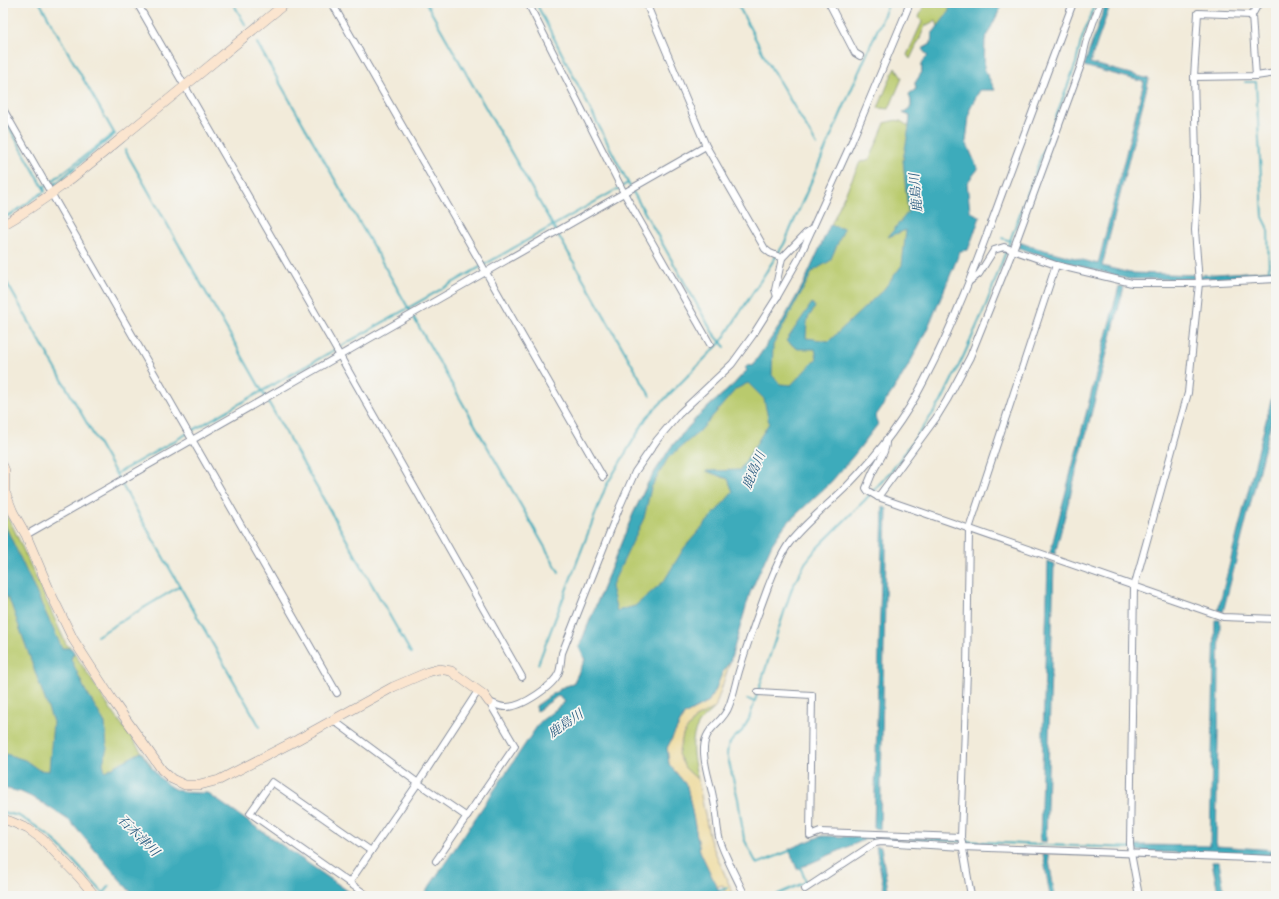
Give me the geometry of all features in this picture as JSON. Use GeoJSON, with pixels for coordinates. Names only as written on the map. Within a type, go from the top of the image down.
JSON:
{"type":"FeatureCollection","features":[{"type":"Feature","properties":{"kind":"street"},"geometry":{"type":"LineString","coordinates":[[137,3],[522,677]]}},
{"type":"Feature","properties":{"kind":"street"},"geometry":{"type":"LineString","coordinates":[[3,225],[18,217],[51,194],[286,3]]}},
{"type":"Feature","properties":{"kind":"street"},"geometry":{"type":"LineString","coordinates":[[332,3],[603,477]]}},
{"type":"Feature","properties":{"kind":"street"},"geometry":{"type":"LineString","coordinates":[[528,3],[619,182],[626,192],[710,344]]}},
{"type":"Feature","properties":{"kind":"street"},"geometry":{"type":"LineString","coordinates":[[646,3],[706,146],[765,249],[782,258]]}},
{"type":"Feature","properties":{"kind":"street"},"geometry":{"type":"LineString","coordinates":[[829,3],[855,53],[860,56]]}},
{"type":"Feature","properties":{"kind":"street"},"geometry":{"type":"LineString","coordinates":[[489,702],[504,708],[520,704],[533,698],[554,680],[559,673],[562,653],[635,472],[657,440],[679,414],[732,364],[777,298],[813,229],[910,3]]}},
{"type":"Feature","properties":{"kind":"street"},"geometry":{"type":"LineString","coordinates":[[745,896],[721,843],[718,832],[714,803],[705,762],[704,743],[710,729],[724,716],[729,707],[740,667],[761,606],[778,562],[785,550],[804,526],[866,466],[886,440],[903,416],[922,384],[946,337],[969,282],[1073,3]]}},
{"type":"Feature","properties":{"kind":"street"},"geometry":{"type":"LineString","coordinates":[[876,497],[931,424],[947,400],[970,357],[1081,66],[1086,43],[1100,3]]}},
{"type":"Feature","properties":{"kind":"street"},"geometry":{"type":"LineString","coordinates":[[1256,76],[1252,15],[1257,3]]}},
{"type":"Feature","properties":{"kind":"street"},"geometry":{"type":"LineString","coordinates":[[1139,896],[1130,844],[1134,587],[1188,393],[1199,283],[1195,230],[1197,197],[1194,77],[1198,13],[1252,15]]}},
{"type":"Feature","properties":{"kind":"street"},"geometry":{"type":"LineString","coordinates":[[1194,77],[1256,76],[1276,73]]}},
{"type":"Feature","properties":{"kind":"street"},"geometry":{"type":"LineString","coordinates":[[3,109],[337,693]]}},
{"type":"Feature","properties":{"kind":"street"},"geometry":{"type":"LineString","coordinates":[[26,535],[706,146]]}},
{"type":"Feature","properties":{"kind":"street"},"geometry":{"type":"LineString","coordinates":[[777,298],[775,290],[782,258],[806,232],[813,229]]}},
{"type":"Feature","properties":{"kind":"street"},"geometry":{"type":"LineString","coordinates":[[969,282],[979,274],[994,250],[1013,246],[1056,265],[1132,283],[1199,283],[1276,279]]}},
{"type":"Feature","properties":{"kind":"street"},"geometry":{"type":"LineString","coordinates":[[971,896],[961,837],[967,671],[969,529],[1056,265]]}},
{"type":"Feature","properties":{"kind":"street"},"geometry":{"type":"LineString","coordinates":[[886,440],[887,446],[885,451],[873,471],[866,488],[876,497],[1219,616],[1276,619]]}},
{"type":"Feature","properties":{"kind":"street"},"geometry":{"type":"LineString","coordinates":[[3,466],[5,471],[5,492],[13,512],[26,535],[52,596],[73,639],[113,701],[162,770],[172,779],[185,785],[200,785],[219,780],[297,740],[393,687],[428,672],[439,669],[451,670],[484,695],[516,746],[436,861]]}},
{"type":"Feature","properties":{"kind":"street"},"geometry":{"type":"LineString","coordinates":[[349,883],[418,784],[478,691]]}},
{"type":"Feature","properties":{"kind":"street"},"geometry":{"type":"LineString","coordinates":[[758,692],[812,695],[810,836],[820,832],[961,837]]}},
{"type":"Feature","properties":{"kind":"street"},"geometry":{"type":"LineString","coordinates":[[333,720],[418,784],[467,817]]}},
{"type":"Feature","properties":{"kind":"street"},"geometry":{"type":"LineString","coordinates":[[368,896],[250,813],[272,782],[371,851]]}},
{"type":"Feature","properties":{"kind":"street"},"geometry":{"type":"LineString","coordinates":[[3,819],[28,829],[42,839],[79,877],[95,896]]}},
{"type":"Feature","properties":{"kind":"street"},"geometry":{"type":"LineString","coordinates":[[806,889],[878,842],[1276,860]]}},
{"type":"Feature","properties":{"kind":"green space"},"geometry":{"type":"Polygon","coordinates":[[[925,3],[960,3],[922,261],[776,427],[740,528],[543,725],[540,722],[565,702],[559,695],[537,711],[536,706],[563,687],[573,684],[585,660],[579,647],[633,514],[649,481],[671,447],[699,415],[733,385],[747,370],[745,368],[748,365],[752,366],[781,324],[804,283],[860,162],[870,159],[885,123],[898,120],[909,127],[910,116],[903,113],[911,107],[909,94],[916,89],[915,83],[922,72],[923,61],[928,56],[922,49],[931,44],[932,34],[938,27],[936,20],[925,26],[910,59],[907,55],[922,22],[919,17],[925,3]]]}},
{"type":"Feature","properties":{"kind":"green space"},"geometry":{"type":"Polygon","coordinates":[[[895,67],[902,78],[889,109],[878,108],[895,67]]]}},
{"type":"Feature","properties":{"kind":"green space"},"geometry":{"type":"Polygon","coordinates":[[[3,510],[13,527],[66,644],[71,648],[107,704],[151,765],[138,847],[3,553],[3,510]]]}},
{"type":"Feature","properties":{"kind":"green space"},"geometry":{"type":"Polygon","coordinates":[[[3,573],[16,589],[88,827],[3,780],[3,573]]]}},
{"type":"Feature","properties":{"kind":"green space"},"geometry":{"type":"Polygon","coordinates":[[[715,708],[704,717],[694,735],[693,750],[698,780],[685,768],[678,754],[683,735],[695,718],[715,708]]]}},
{"type":"Feature","properties":{"kind":"sand"},"geometry":{"type":"Polygon","coordinates":[[[725,662],[730,662],[715,708],[695,718],[683,735],[678,754],[685,768],[698,780],[710,840],[734,896],[721,896],[725,892],[723,885],[716,887],[700,851],[687,786],[669,764],[667,748],[684,715],[708,702],[715,691],[725,662]]]}},
{"type":"Feature","properties":{"kind":"water","name":"鹿島川"},"geometry":{"type":"Polygon","coordinates":[[[951,3],[1003,3],[985,40],[984,68],[995,90],[980,90],[970,108],[966,142],[978,169],[967,183],[970,211],[980,217],[968,250],[960,251],[915,354],[875,417],[878,424],[831,482],[785,525],[772,544],[750,593],[730,662],[723,671],[715,691],[708,702],[684,715],[667,748],[669,764],[687,786],[700,851],[721,896],[423,896],[540,722],[565,702],[559,695],[537,711],[536,706],[563,687],[573,684],[585,660],[579,647],[633,514],[649,481],[671,447],[699,415],[733,385],[747,370],[745,368],[748,365],[752,366],[781,324],[804,283],[830,225],[844,229],[830,261],[813,271],[773,345],[772,375],[780,384],[791,385],[817,358],[815,349],[798,349],[786,341],[812,303],[815,307],[807,320],[806,338],[829,341],[884,289],[902,265],[906,230],[888,237],[908,212],[903,160],[910,116],[903,113],[911,107],[909,94],[916,89],[915,83],[922,72],[923,61],[928,56],[922,49],[931,44],[932,34],[948,13],[951,3]],[[748,383],[736,389],[700,431],[668,458],[651,488],[644,518],[611,587],[617,611],[635,606],[664,581],[684,548],[733,492],[728,479],[706,471],[740,470],[769,423],[764,399],[748,383]]]}},
{"type":"Feature","properties":{"kind":"water"},"geometry":{"type":"Polygon","coordinates":[[[1106,3],[1111,3],[1090,63],[1149,79],[1102,266],[1130,273],[1201,275],[1276,270],[1276,275],[1195,279],[1128,279],[1030,252],[1017,247],[1019,242],[1098,264],[1144,82],[1084,66],[1106,3]]]}},
{"type":"Feature","properties":{"kind":"water"},"geometry":{"type":"Polygon","coordinates":[[[1119,286],[1124,287],[1055,554],[1050,553],[1119,286]]]}},
{"type":"Feature","properties":{"kind":"water"},"geometry":{"type":"Polygon","coordinates":[[[1276,381],[1276,403],[1223,612],[1218,610],[1276,381]]]}},
{"type":"Feature","properties":{"kind":"water"},"geometry":{"type":"Polygon","coordinates":[[[883,506],[887,509],[880,829],[874,828],[883,506]]]}},
{"type":"Feature","properties":{"kind":"water","name":"石木津川"},"geometry":{"type":"Polygon","coordinates":[[[3,521],[62,648],[71,648],[74,652],[71,659],[85,690],[105,723],[107,748],[103,763],[105,771],[141,752],[159,777],[171,787],[185,792],[207,793],[355,896],[134,896],[70,821],[38,800],[21,792],[3,788],[3,753],[25,760],[39,770],[49,771],[53,722],[11,604],[3,591],[3,521]]]}},
{"type":"Feature","properties":{"kind":"water"},"geometry":{"type":"Polygon","coordinates":[[[1048,561],[1054,564],[1046,842],[1040,841],[1048,561]]]}},
{"type":"Feature","properties":{"kind":"water"},"geometry":{"type":"Polygon","coordinates":[[[1215,620],[1220,620],[1216,846],[1276,850],[1276,857],[1136,851],[1135,845],[1210,846],[1215,620]]]}},
{"type":"Feature","properties":{"kind":"water"},"geometry":{"type":"Polygon","coordinates":[[[821,836],[863,837],[864,840],[797,869],[789,849],[821,836]]]}},
{"type":"Feature","properties":{"kind":"water"},"geometry":{"type":"Polygon","coordinates":[[[876,846],[881,847],[889,896],[885,896],[876,846]]]}},
{"type":"Feature","properties":{"kind":"water"},"geometry":{"type":"Polygon","coordinates":[[[1043,854],[1048,855],[1055,896],[1050,896],[1043,854]]]}},
{"type":"Feature","properties":{"kind":"water"},"geometry":{"type":"Polygon","coordinates":[[[1212,862],[1219,862],[1225,896],[1219,896],[1212,862]]]}},
{"type":"Feature","properties":{"kind":"waterway"},"geometry":{"type":"LineString","coordinates":[[3,218],[13,213],[45,191],[43,187],[114,133],[40,3]]}},
{"type":"Feature","properties":{"kind":"waterway"},"geometry":{"type":"LineString","coordinates":[[233,3],[246,26]]}},
{"type":"Feature","properties":{"kind":"waterway"},"geometry":{"type":"LineString","coordinates":[[426,3],[650,396]]}},
{"type":"Feature","properties":{"kind":"waterway"},"geometry":{"type":"LineString","coordinates":[[536,3],[628,183],[713,333],[725,347]]}},
{"type":"Feature","properties":{"kind":"waterway"},"geometry":{"type":"LineString","coordinates":[[737,3],[767,61],[817,145]]}},
{"type":"Feature","properties":{"kind":"waterway"},"geometry":{"type":"LineString","coordinates":[[538,664],[606,486],[647,417],[721,342],[784,244],[889,3]]}},
{"type":"Feature","properties":{"kind":"waterway"},"geometry":{"type":"LineString","coordinates":[[792,850],[757,864],[744,839],[738,799],[727,754],[728,746],[742,731],[749,719],[792,588],[805,563],[817,548],[864,501],[893,469],[941,402],[986,305],[1076,63],[1081,41],[1095,3]]}},
{"type":"Feature","properties":{"kind":"waterway"},"geometry":{"type":"LineString","coordinates":[[257,43],[559,572]]}},
{"type":"Feature","properties":{"kind":"waterway"},"geometry":{"type":"LineString","coordinates":[[1245,82],[1256,82],[1263,217],[1268,227],[1269,273]]}},
{"type":"Feature","properties":{"kind":"waterway"},"geometry":{"type":"LineString","coordinates":[[3,116],[44,187]]}},
{"type":"Feature","properties":{"kind":"waterway"},"geometry":{"type":"LineString","coordinates":[[48,186],[54,185],[115,134]]}},
{"type":"Feature","properties":{"kind":"waterway"},"geometry":{"type":"LineString","coordinates":[[125,150],[411,653]]}},
{"type":"Feature","properties":{"kind":"waterway"},"geometry":{"type":"LineString","coordinates":[[116,474],[628,183]]}},
{"type":"Feature","properties":{"kind":"waterway"},"geometry":{"type":"LineString","coordinates":[[1002,238],[1010,241]]}},
{"type":"Feature","properties":{"kind":"waterway"},"geometry":{"type":"LineString","coordinates":[[3,276],[260,727]]}},
{"type":"Feature","properties":{"kind":"waterway"},"geometry":{"type":"LineString","coordinates":[[97,636],[180,586]]}},
{"type":"Feature","properties":{"kind":"waterway"},"geometry":{"type":"LineString","coordinates":[[747,699],[755,702]]}},
{"type":"Feature","properties":{"kind":"waterway"},"geometry":{"type":"LineString","coordinates":[[3,812],[19,816],[54,840],[106,896]]}},
{"type":"Feature","properties":{"kind":"waterway"},"geometry":{"type":"LineString","coordinates":[[862,838],[877,837],[1137,848]]}},
{"type":"Feature","properties":{"kind":"waterway"},"geometry":{"type":"LineString","coordinates":[[777,896],[778,894],[806,882],[800,866]]}},
{"type":"Feature","properties":{"kind":"waterway"},"geometry":{"type":"LineString","coordinates":[[104,893],[109,887]]}},
{"type":"Feature","properties":{"kind":"waterway"},"geometry":{"type":"LineString","coordinates":[[717,892],[727,888]]}}]}
